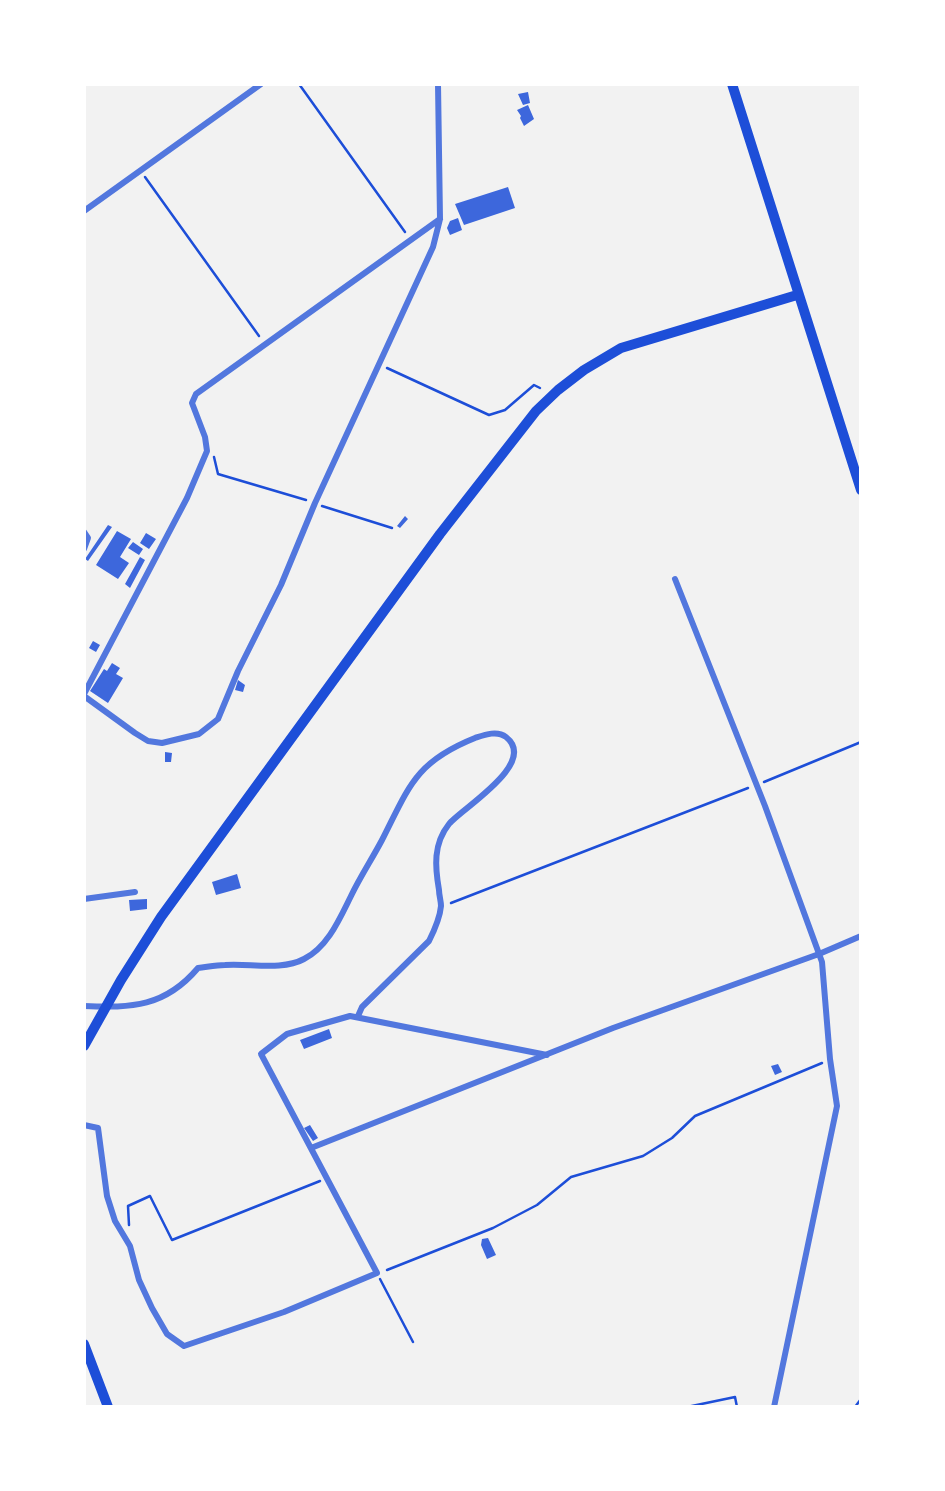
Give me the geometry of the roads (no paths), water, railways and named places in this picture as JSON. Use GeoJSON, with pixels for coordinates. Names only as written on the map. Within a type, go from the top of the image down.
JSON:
{"type":"FeatureCollection","features":[{"type":"Feature","properties":{"kind":"highway"},"geometry":{"type":"LineString","coordinates":[[732,84],[861,490]]}},
{"type":"Feature","properties":{"kind":"highway"},"geometry":{"type":"LineString","coordinates":[[84,1046],[121,979],[161,917],[440,534],[536,411],[584,370],[621,348],[797,295]]}},
{"type":"Feature","properties":{"kind":"highway"},"geometry":{"type":"LineString","coordinates":[[84,1344],[108,1407]]}},
{"type":"Feature","properties":{"kind":"street"},"geometry":{"type":"LineString","coordinates":[[84,211],[261,84]]}},
{"type":"Feature","properties":{"kind":"street"},"geometry":{"type":"LineString","coordinates":[[438,84],[440,219],[433,247],[218,719],[199,734],[162,743],[148,741],[84,695],[187,498],[207,451],[205,437],[192,403],[196,394],[440,219]]}},
{"type":"Feature","properties":{"kind":"street"},"geometry":{"type":"LineString","coordinates":[[84,531],[88,538],[84,548]]}},
{"type":"Feature","properties":{"kind":"street"},"geometry":{"type":"LineString","coordinates":[[675,579],[765,806],[822,962],[837,1106],[774,1407]]}},
{"type":"Feature","properties":{"kind":"street"},"geometry":{"type":"LineString","coordinates":[[84,1006],[123,1008],[153,1001],[182,987],[198,968],[303,960],[315,951],[339,921],[412,779],[436,758],[467,741],[487,734],[507,737],[512,745],[512,759],[498,782],[450,823],[438,841],[435,866],[441,906],[429,941],[362,1007],[358,1016]]}},
{"type":"Feature","properties":{"kind":"street"},"geometry":{"type":"LineString","coordinates":[[84,899],[135,892]]}},
{"type":"Feature","properties":{"kind":"street"},"geometry":{"type":"LineString","coordinates":[[311,1148],[613,1028],[819,954],[861,936]]}},
{"type":"Feature","properties":{"kind":"street"},"geometry":{"type":"LineString","coordinates":[[84,1125],[98,1128],[107,1196],[115,1221],[130,1246],[139,1280],[167,1334],[184,1346],[284,1312],[377,1273],[261,1054],[286,1034],[358,1016],[548,1055]]}}]}
